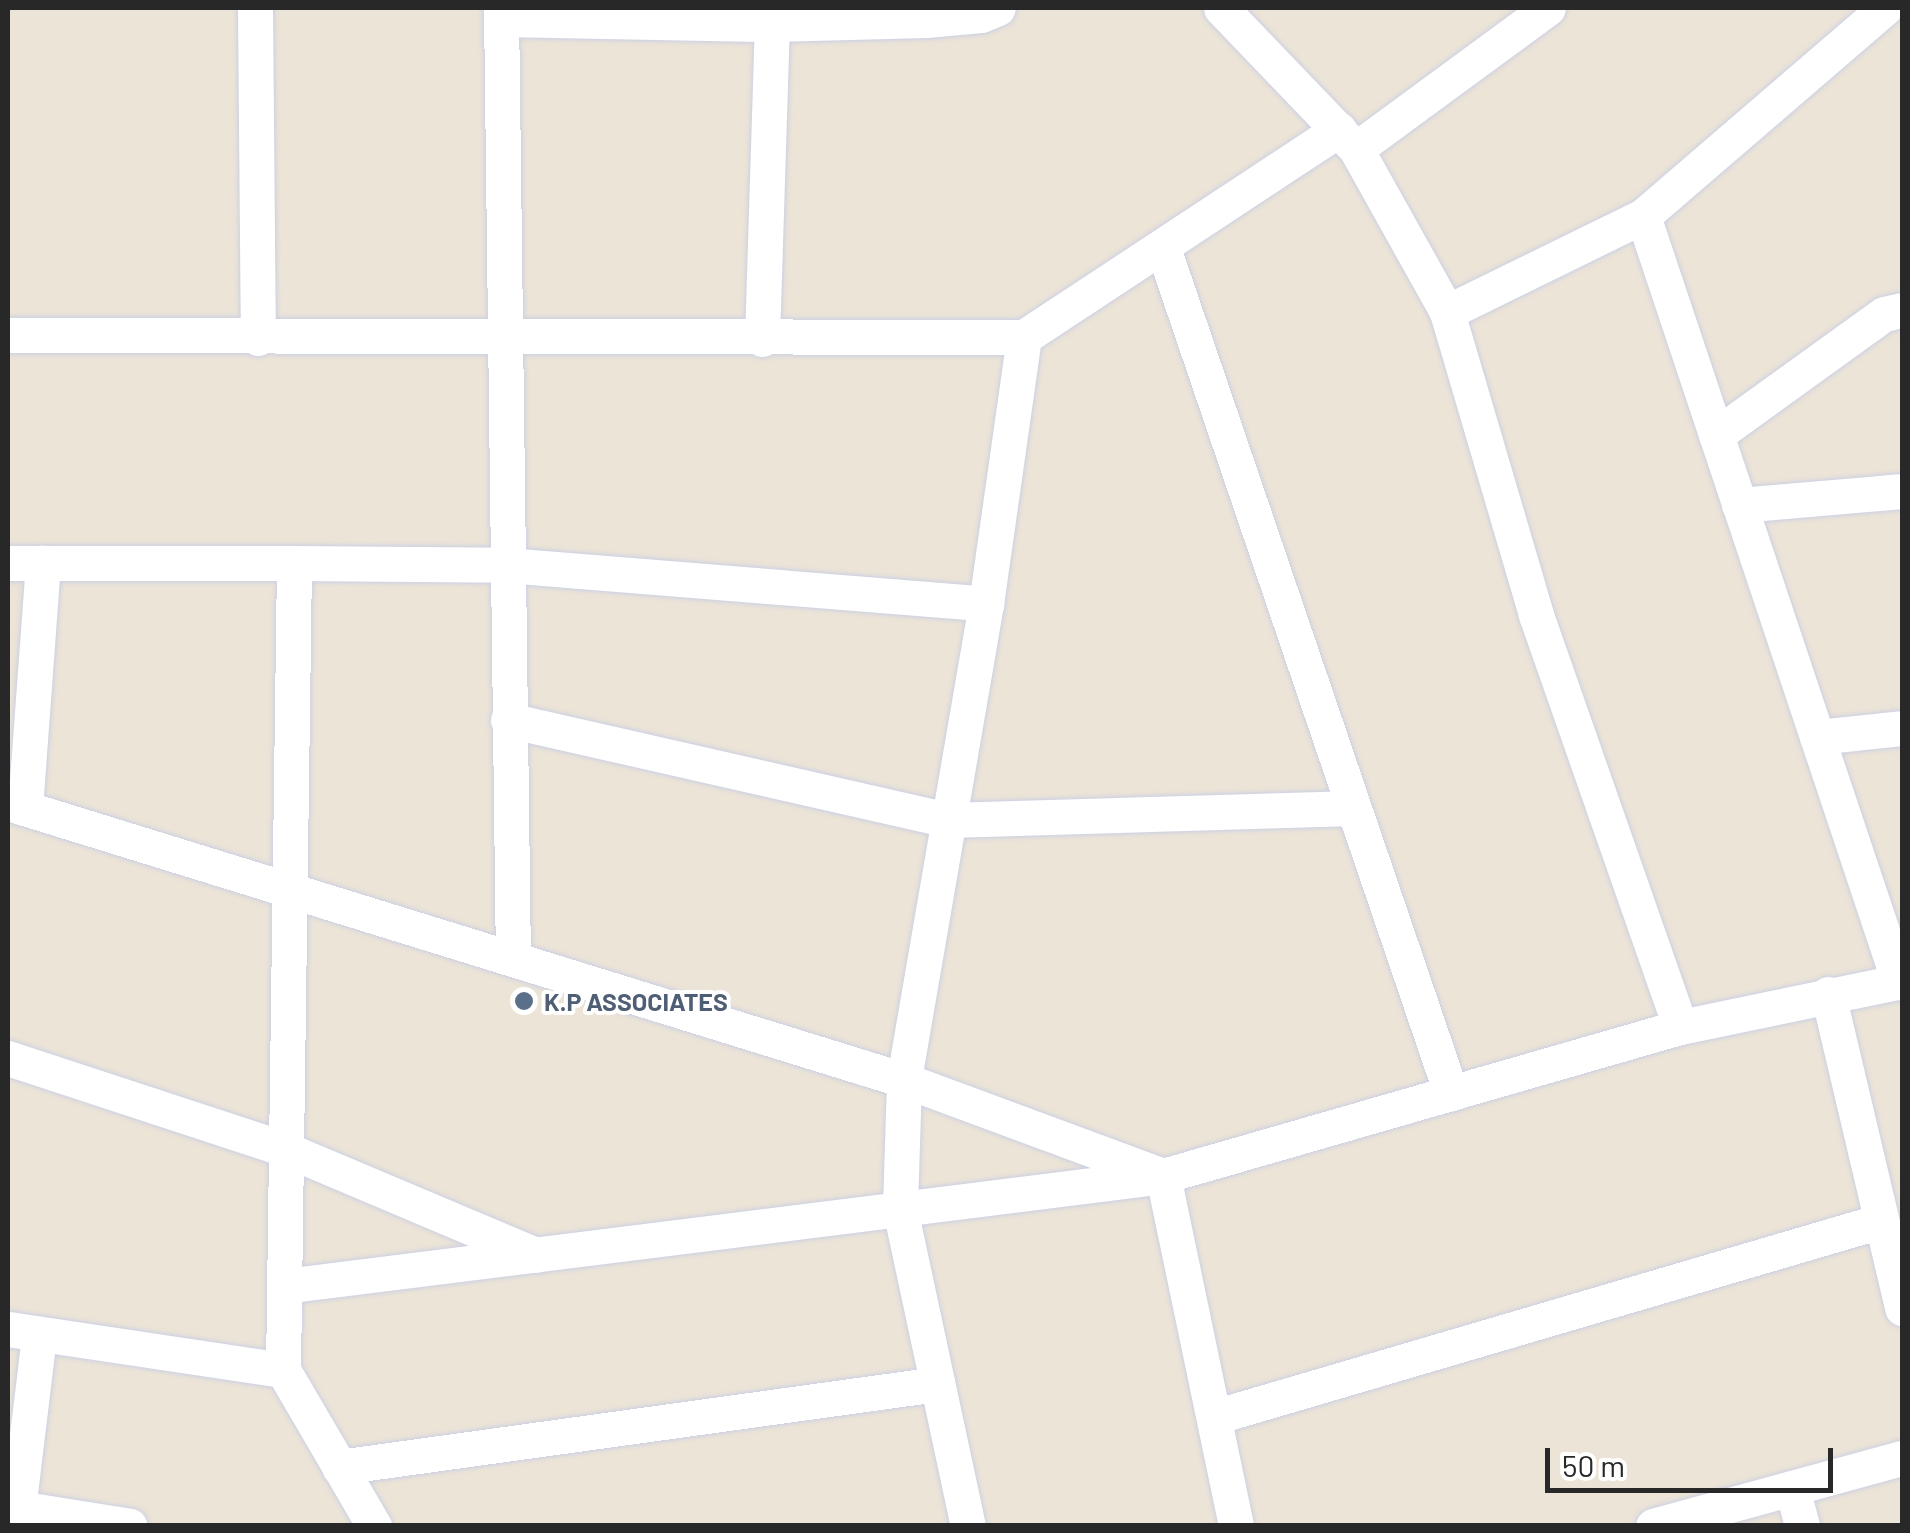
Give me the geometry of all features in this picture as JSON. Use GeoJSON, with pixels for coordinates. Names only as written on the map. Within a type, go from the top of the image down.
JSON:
{"type":"FeatureCollection","features":[{"type":"Feature","properties":{"kind":"street"},"geometry":{"type":"LineString","coordinates":[[255,8],[258,338]]}},
{"type":"Feature","properties":{"kind":"street"},"geometry":{"type":"LineString","coordinates":[[513,959],[501,13],[772,24],[926,20],[982,16],[998,8]]}},
{"type":"Feature","properties":{"kind":"street"},"geometry":{"type":"LineString","coordinates":[[1221,8],[1348,139],[1447,312],[1536,615],[1680,1027]]}},
{"type":"Feature","properties":{"kind":"street"},"geometry":{"type":"LineString","coordinates":[[8,335],[504,340],[1024,337],[1163,248],[1348,139],[1548,8]]}},
{"type":"Feature","properties":{"kind":"street"},"geometry":{"type":"LineString","coordinates":[[1447,312],[1642,216],[1885,8]]}},
{"type":"Feature","properties":{"kind":"street"},"geometry":{"type":"LineString","coordinates":[[762,339],[772,24]]}},
{"type":"Feature","properties":{"kind":"street"},"geometry":{"type":"LineString","coordinates":[[284,1286],[1164,1176],[1680,1027],[1901,982],[1642,216]]}},
{"type":"Feature","properties":{"kind":"street"},"geometry":{"type":"LineString","coordinates":[[1163,248],[1451,1093]]}},
{"type":"Feature","properties":{"kind":"street"},"geometry":{"type":"LineString","coordinates":[[1716,435],[1884,314],[1902,310]]}},
{"type":"Feature","properties":{"kind":"street"},"geometry":{"type":"LineString","coordinates":[[968,1526],[900,1209],[904,1080],[986,604],[1024,337]]}},
{"type":"Feature","properties":{"kind":"street"},"geometry":{"type":"LineString","coordinates":[[1739,506],[1902,491]]}},
{"type":"Feature","properties":{"kind":"street"},"geometry":{"type":"LineString","coordinates":[[8,563],[506,565],[986,604]]}},
{"type":"Feature","properties":{"kind":"street"},"geometry":{"type":"LineString","coordinates":[[43,563],[16,806],[904,1080],[1164,1176]]}},
{"type":"Feature","properties":{"kind":"street"},"geometry":{"type":"LineString","coordinates":[[294,563],[285,889],[282,1370],[374,1526]]}},
{"type":"Feature","properties":{"kind":"street"},"geometry":{"type":"LineString","coordinates":[[508,720],[949,820],[1353,808]]}},
{"type":"Feature","properties":{"kind":"street"},"geometry":{"type":"LineString","coordinates":[[1817,737],[1902,728]]}},
{"type":"Feature","properties":{"kind":"street"},"geometry":{"type":"LineString","coordinates":[[1828,994],[1902,1308]]}},
{"type":"Feature","properties":{"kind":"street"},"geometry":{"type":"LineString","coordinates":[[8,1058],[285,1148],[536,1255]]}},
{"type":"Feature","properties":{"kind":"street"},"geometry":{"type":"LineString","coordinates":[[1164,1176],[1236,1526]]}},
{"type":"Feature","properties":{"kind":"street"},"geometry":{"type":"LineString","coordinates":[[1214,1416],[1881,1221]]}},
{"type":"Feature","properties":{"kind":"street"},"geometry":{"type":"LineString","coordinates":[[130,1526],[17,1517],[23,1332],[282,1370]]}},
{"type":"Feature","properties":{"kind":"street"},"geometry":{"type":"LineString","coordinates":[[338,1467],[937,1384]]}},
{"type":"Feature","properties":{"kind":"street"},"geometry":{"type":"LineString","coordinates":[[1653,1526],[1902,1458]]}},
{"type":"Feature","properties":{"kind":"street"},"geometry":{"type":"LineString","coordinates":[[1792,1488],[1802,1526]]}},
{"type":"Feature","properties":{"kind":"place","name":"K.P ASSOCIATES"},"geometry":{"type":"Point","coordinates":[524,1001]}}]}
